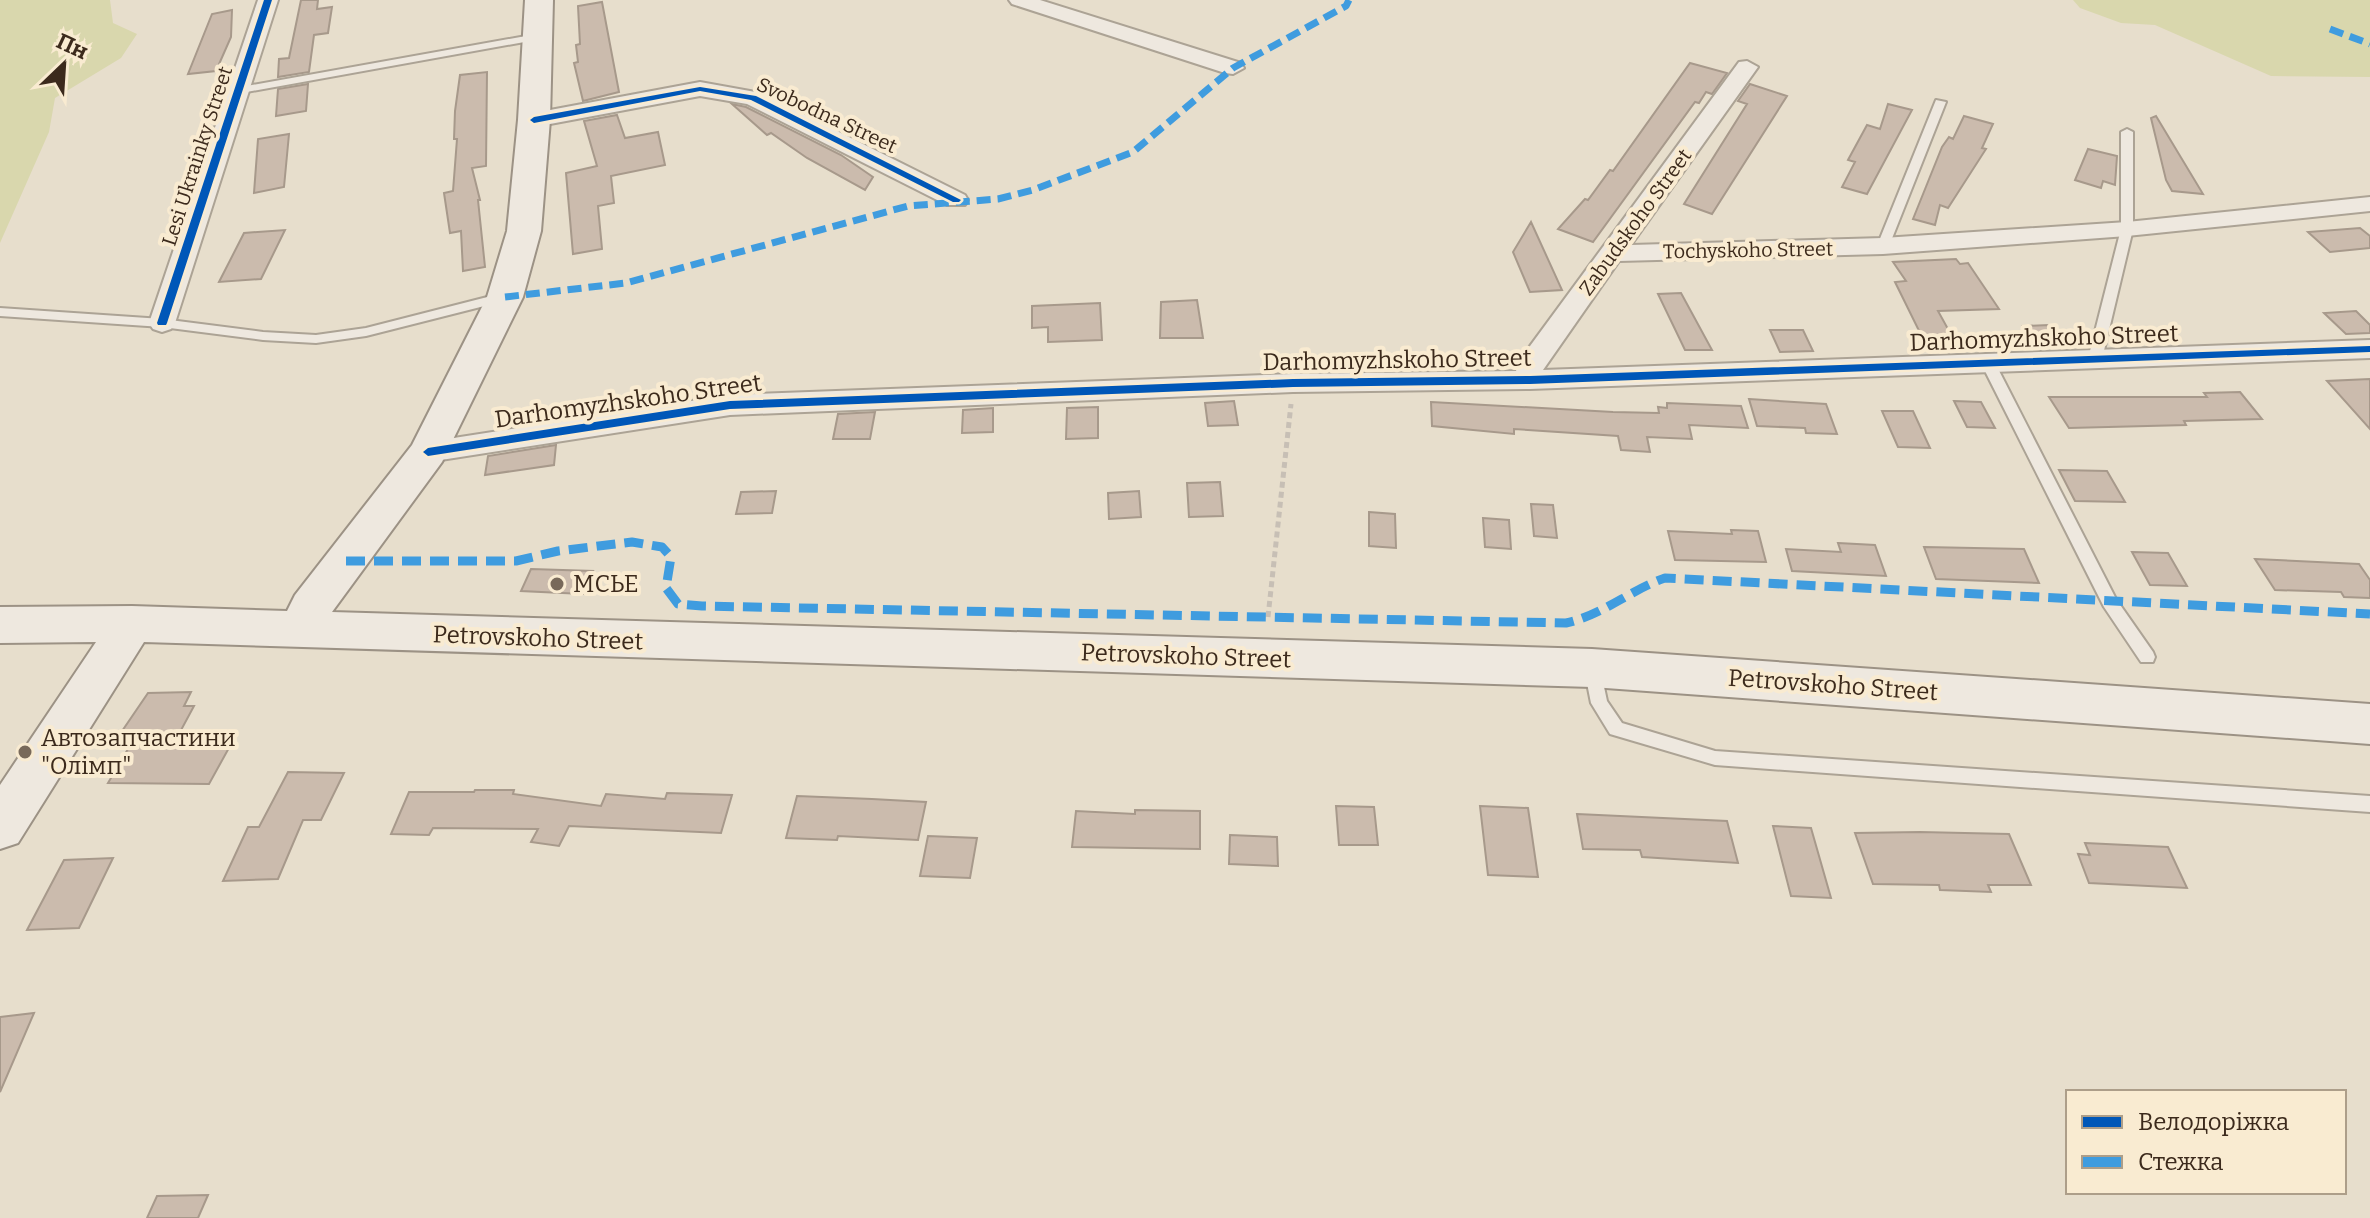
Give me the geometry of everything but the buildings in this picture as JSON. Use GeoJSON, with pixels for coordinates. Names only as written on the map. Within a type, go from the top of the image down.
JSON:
{"type":"FeatureCollection","features":[{"type":"Feature","properties":{"kind":"main road"},"geometry":{"type":"LineString","coordinates":[[299,631],[311,607],[428,452],[505,297],[524,231],[534,120],[539,0]]}},
{"type":"Feature","properties":{"kind":"main road"},"geometry":{"type":"LineString","coordinates":[[0,827],[132,624]]}},
{"type":"Feature","properties":{"kind":"main road","name":"Petrovskoho Street"},"geometry":{"type":"LineString","coordinates":[[0,625],[132,624],[1592,668],[2370,724]]}},
{"type":"Feature","properties":{"kind":"street","name":"Lesi Ukrainky Street"},"geometry":{"type":"LineString","coordinates":[[162,323],[241,90],[268,0]]}},
{"type":"Feature","properties":{"kind":"street"},"geometry":{"type":"LineString","coordinates":[[1019,0],[1233,68]]}},
{"type":"Feature","properties":{"kind":"street","name":"Zabudskoho Street"},"geometry":{"type":"LineString","coordinates":[[1530,380],[1529,367],[1747,67]]}},
{"type":"Feature","properties":{"kind":"street","name":"Svobodna Street"},"geometry":{"type":"LineString","coordinates":[[534,120],[700,89],[753,98],[956,200]]}},
{"type":"Feature","properties":{"kind":"street","name":"Tochyskoho Street"},"geometry":{"type":"LineString","coordinates":[[1613,253],[1883,246],[2127,229],[2370,204]]}},
{"type":"Feature","properties":{"kind":"street","name":"Darhomyzhskoho Street"},"geometry":{"type":"LineString","coordinates":[[428,452],[730,405],[1293,383],[1530,380],[2370,349]]}},
{"type":"Feature","properties":{"kind":"lane"},"geometry":{"type":"LineString","coordinates":[[241,90],[537,37]]}},
{"type":"Feature","properties":{"kind":"lane"},"geometry":{"type":"LineString","coordinates":[[1883,246],[1940,102]]}},
{"type":"Feature","properties":{"kind":"lane"},"geometry":{"type":"LineString","coordinates":[[2095,359],[2127,229],[2127,132]]}},
{"type":"Feature","properties":{"kind":"lane"},"geometry":{"type":"LineString","coordinates":[[0,312],[162,323],[263,336],[316,339],[366,332],[505,297]]}},
{"type":"Feature","properties":{"kind":"lane"},"geometry":{"type":"LineString","coordinates":[[1987,361],[2110,603],[2147,657]]}},
{"type":"Feature","properties":{"kind":"lane"},"geometry":{"type":"LineString","coordinates":[[1592,668],[1599,703],[1616,729],[1715,758],[2370,804]]}},
{"type":"Feature","properties":{"kind":"path"},"geometry":{"type":"LineString","coordinates":[[1268,617],[1293,383]]}},
{"type":"Feature","properties":{"kind":"shaded area"},"geometry":{"type":"Polygon","coordinates":[[[0,0],[110,0],[113,23],[137,34],[121,58],[55,98],[49,132],[0,243],[0,0]]]}},
{"type":"Feature","properties":{"kind":"shaded area"},"geometry":{"type":"Polygon","coordinates":[[[2073,0],[2370,0],[2370,77],[2271,76],[2155,25],[2121,23],[2080,8],[2073,0]]]}},
{"type":"Feature","properties":{"kind":"marked path"},"geometry":{"type":"LineString","coordinates":[[505,297],[626,283],[908,206],[998,199],[1033,190],[1133,152],[1233,68],[1346,6],[1349,0]]}},
{"type":"Feature","properties":{"kind":"marked path"},"geometry":{"type":"LineString","coordinates":[[2330,29],[2370,44]]}},
{"type":"Feature","properties":{"kind":"marked path"},"geometry":{"type":"LineString","coordinates":[[346,561],[516,561],[558,551],[632,542],[662,547],[671,557],[666,588],[678,604],[702,606],[1566,623],[1593,615],[1665,578],[2370,614]]}},
{"type":"Feature","properties":{"kind":"cycle path"},"geometry":{"type":"LineString","coordinates":[[162,323],[268,0]]}},
{"type":"Feature","properties":{"kind":"cycle path"},"geometry":{"type":"LineString","coordinates":[[534,120],[700,89],[753,98],[956,200]]}},
{"type":"Feature","properties":{"kind":"cycle path"},"geometry":{"type":"LineString","coordinates":[[428,452],[730,405],[1293,383],[1530,380],[2370,349]]}},
{"type":"Feature","properties":{"kind":"place","name":"МСЬЕ"},"geometry":{"type":"Point","coordinates":[557,584]}},
{"type":"Feature","properties":{"kind":"place","name":"Автозапчастини \"Олімп\""},"geometry":{"type":"Point","coordinates":[25,752]}}]}
